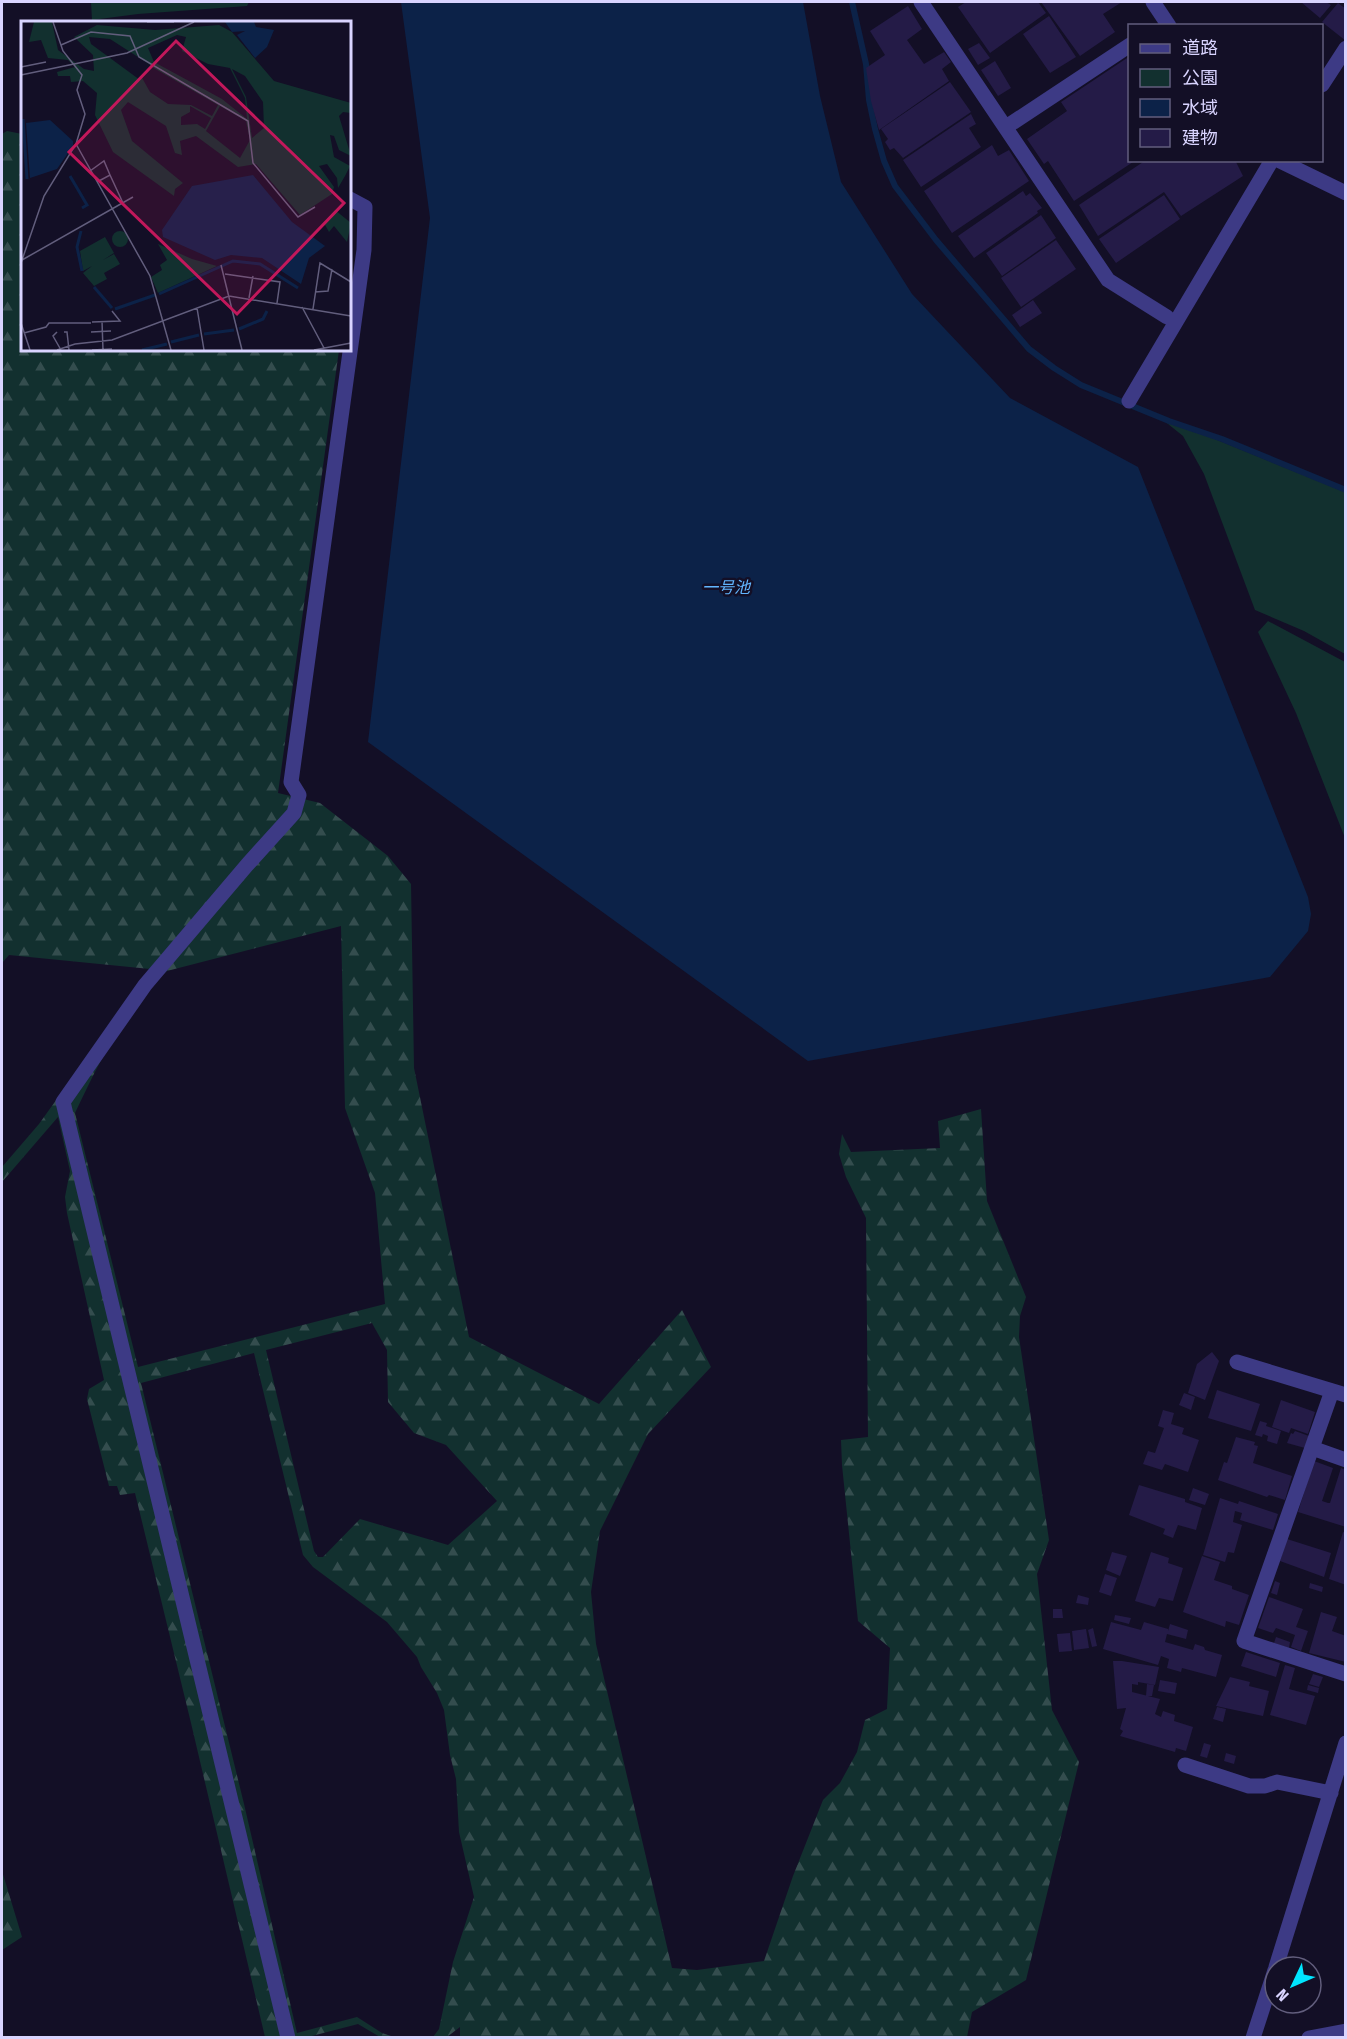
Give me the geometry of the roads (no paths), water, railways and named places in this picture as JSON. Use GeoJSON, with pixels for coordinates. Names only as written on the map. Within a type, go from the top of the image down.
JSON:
{"type":"FeatureCollection","features":[{"type":"Feature","properties":{"kind":"street"},"geometry":{"type":"LineString","coordinates":[[921,2],[1108,280],[1167,317]]}},
{"type":"Feature","properties":{"kind":"street"},"geometry":{"type":"LineString","coordinates":[[1154,2],[1165,24]]}},
{"type":"Feature","properties":{"kind":"street"},"geometry":{"type":"LineString","coordinates":[[1006,127],[1128,46]]}},
{"type":"Feature","properties":{"kind":"street"},"geometry":{"type":"LineString","coordinates":[[1323,83],[1346,48]]}},
{"type":"Feature","properties":{"kind":"street"},"geometry":{"type":"LineString","coordinates":[[1129,401],[1271,162]]}},
{"type":"Feature","properties":{"kind":"street"},"geometry":{"type":"LineString","coordinates":[[1282,162],[1346,193]]}},
{"type":"Feature","properties":{"kind":"street"},"geometry":{"type":"LineString","coordinates":[[351,200],[365,207],[364,250],[351,345]]}},
{"type":"Feature","properties":{"kind":"street"},"geometry":{"type":"LineString","coordinates":[[288,2037],[63,1102],[146,985],[294,813],[299,795],[291,782],[350,351]]}},
{"type":"Feature","properties":{"kind":"street"},"geometry":{"type":"LineString","coordinates":[[1237,1362],[1339,1393],[1312,1448],[1244,1641],[1346,1674]]}},
{"type":"Feature","properties":{"kind":"street"},"geometry":{"type":"LineString","coordinates":[[1312,1448],[1346,1460]]}},
{"type":"Feature","properties":{"kind":"street"},"geometry":{"type":"LineString","coordinates":[[1279,1955],[1346,1743]]}},
{"type":"Feature","properties":{"kind":"street"},"geometry":{"type":"LineString","coordinates":[[1185,1765],[1249,1786],[1265,1786],[1277,1782],[1331,1793]]}},
{"type":"Feature","properties":{"kind":"street"},"geometry":{"type":"LineString","coordinates":[[1253,2037],[1263,2006]]}},
{"type":"Feature","properties":{"kind":"street"},"geometry":{"type":"LineString","coordinates":[[1309,2037],[1346,2031]]}},
{"type":"Feature","properties":{"kind":"water","name":"一号池"},"geometry":{"type":"Polygon","coordinates":[[[401,2],[803,2],[820,96],[841,182],[912,294],[1010,398],[1138,467],[1308,897],[1311,914],[1308,931],[1270,977],[808,1061],[368,742],[430,218],[401,2]]]}},
{"type":"Feature","properties":{"kind":"waterway"},"geometry":{"type":"LineString","coordinates":[[852,2],[866,64],[869,100],[875,129],[884,161],[895,186],[936,240],[1029,349],[1081,385],[1346,490]]}}]}
